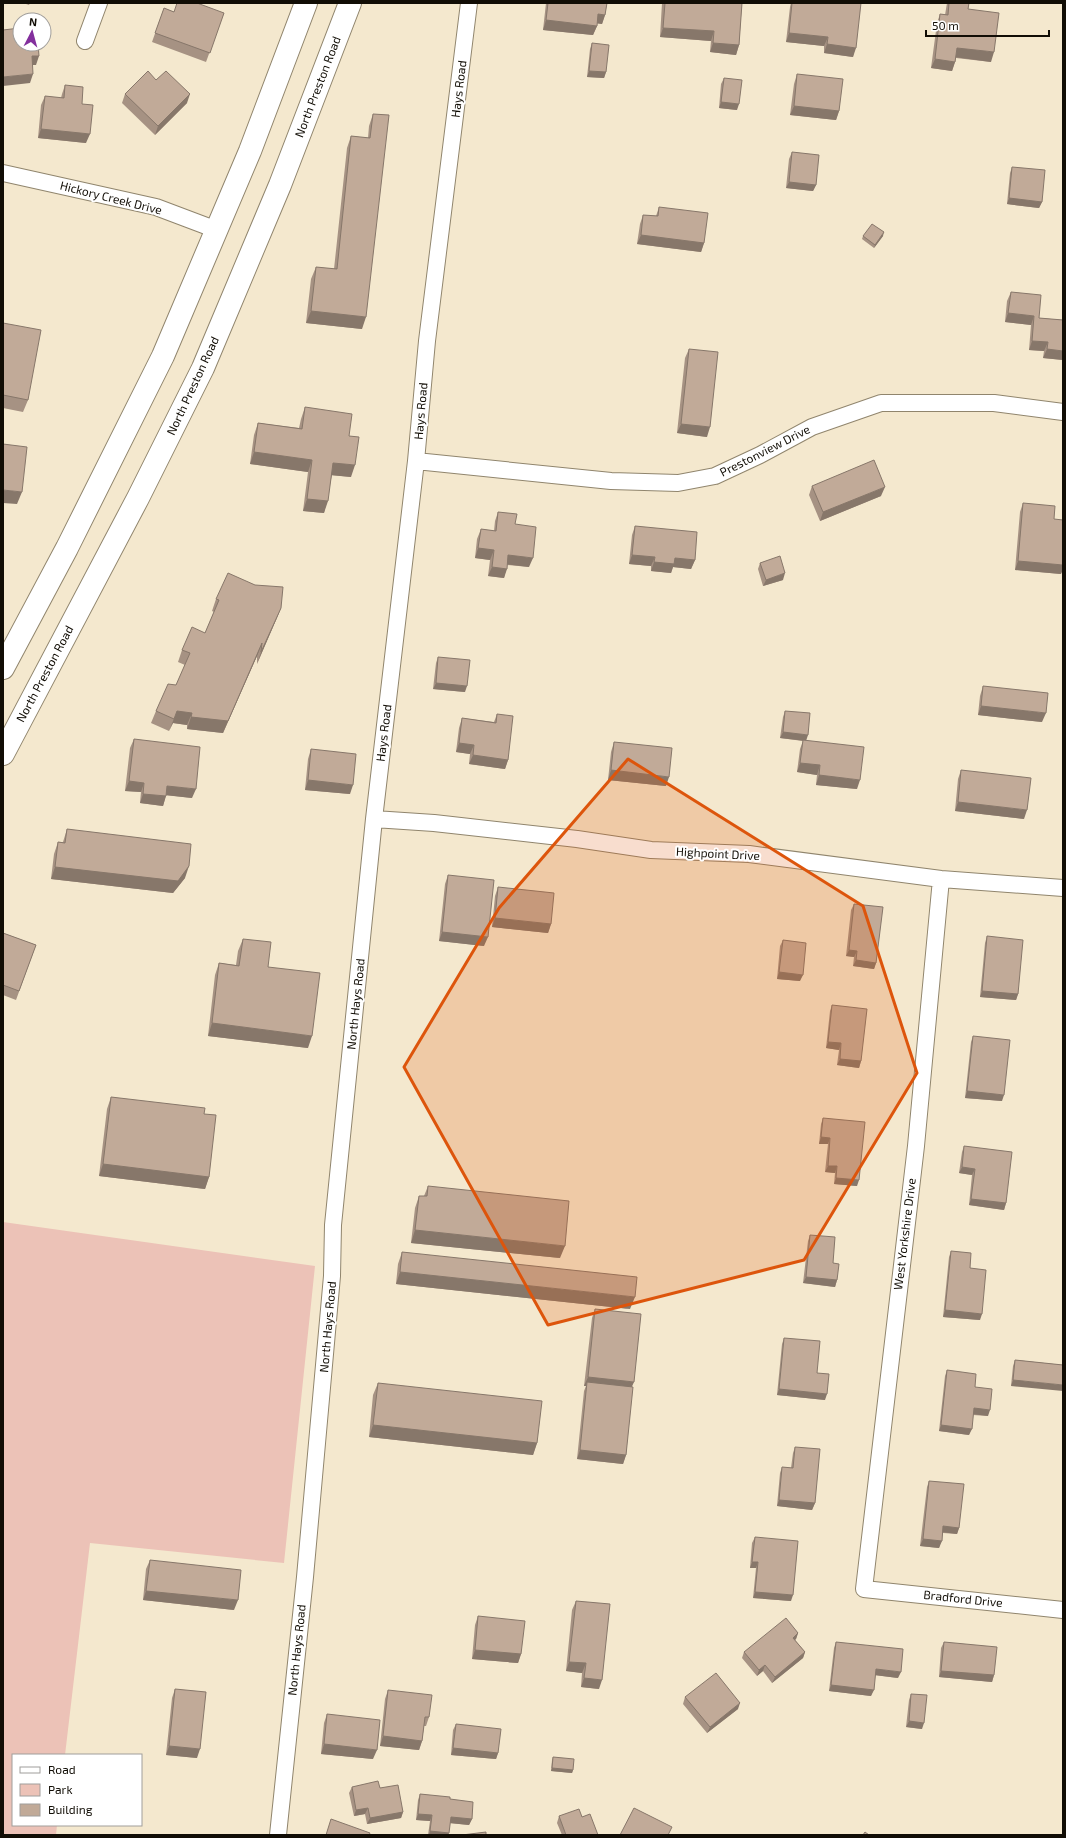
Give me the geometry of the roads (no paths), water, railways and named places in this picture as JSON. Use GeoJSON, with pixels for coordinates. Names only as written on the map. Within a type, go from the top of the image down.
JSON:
{"type":"FeatureCollection","features":[{"type":"Feature","properties":{"kind":"main road"},"geometry":{"type":"LineString","coordinates":[[3,668],[67,548],[163,356],[270,101],[306,3]]}},
{"type":"Feature","properties":{"kind":"main road","name":"North Preston Road"},"geometry":{"type":"LineString","coordinates":[[3,754],[138,498],[203,368],[286,172],[350,3]]}},
{"type":"Feature","properties":{"kind":"street"},"geometry":{"type":"LineString","coordinates":[[85,41],[99,3]]}},
{"type":"Feature","properties":{"kind":"street","name":"Hays Road"},"geometry":{"type":"LineString","coordinates":[[374,819],[416,460],[427,341],[469,3]]}},
{"type":"Feature","properties":{"kind":"street","name":"Hickory Creek Drive"},"geometry":{"type":"LineString","coordinates":[[3,173],[156,207],[217,230]]}},
{"type":"Feature","properties":{"kind":"street","name":"Prestonview Drive"},"geometry":{"type":"LineString","coordinates":[[416,460],[611,481],[678,483],[715,476],[760,455],[812,427],[881,403],[994,403],[1063,412]]}},
{"type":"Feature","properties":{"kind":"street","name":"Highpoint Drive"},"geometry":{"type":"LineString","coordinates":[[374,819],[434,823],[561,837],[650,850],[749,854],[942,879],[1063,888]]}},
{"type":"Feature","properties":{"kind":"street","name":"North Hays Road"},"geometry":{"type":"LineString","coordinates":[[278,1835],[306,1562],[332,1276],[333,1225],[374,819]]}},
{"type":"Feature","properties":{"kind":"street","name":"West Yorkshire Drive"},"geometry":{"type":"LineString","coordinates":[[864,1589],[916,1146],[942,879]]}},
{"type":"Feature","properties":{"kind":"street","name":"Bradford Drive"},"geometry":{"type":"LineString","coordinates":[[864,1589],[1063,1610]]}}]}
